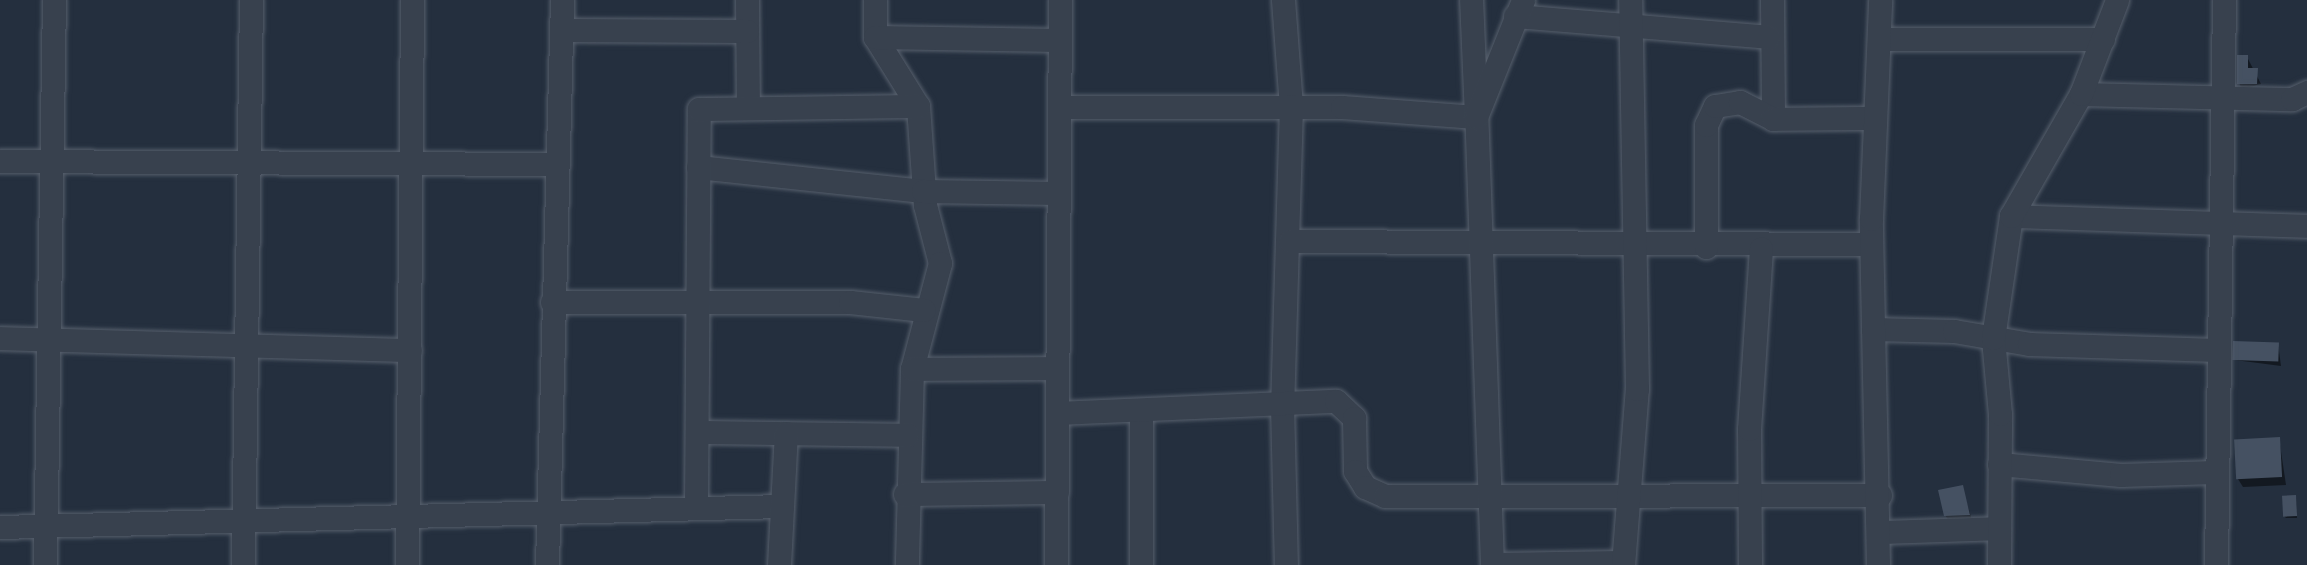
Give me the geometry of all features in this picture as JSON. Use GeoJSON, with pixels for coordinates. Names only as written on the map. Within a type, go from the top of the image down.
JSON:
{"type":"FeatureCollection","features":[{"type":"Feature","properties":{"kind":"street"},"geometry":{"type":"LineString","coordinates":[[45,565],[54,163],[54,0]]}},
{"type":"Feature","properties":{"kind":"street"},"geometry":{"type":"LineString","coordinates":[[243,565],[251,0]]}},
{"type":"Feature","properties":{"kind":"street"},"geometry":{"type":"LineString","coordinates":[[407,565],[413,163],[412,0]]}},
{"type":"Feature","properties":{"kind":"street"},"geometry":{"type":"LineString","coordinates":[[547,565],[562,0]]}},
{"type":"Feature","properties":{"kind":"street"},"geometry":{"type":"LineString","coordinates":[[747,0],[748,105]]}},
{"type":"Feature","properties":{"kind":"street"},"geometry":{"type":"LineString","coordinates":[[875,0],[875,37],[918,106],[923,191],[940,263],[936,290],[924,310],[912,369],[905,494],[907,565]]}},
{"type":"Feature","properties":{"kind":"street"},"geometry":{"type":"LineString","coordinates":[[1056,565],[1060,0]]}},
{"type":"Feature","properties":{"kind":"street"},"geometry":{"type":"LineString","coordinates":[[1283,0],[1291,106],[1290,241],[1282,405],[1286,565]]}},
{"type":"Feature","properties":{"kind":"street"},"geometry":{"type":"LineString","coordinates":[[1471,0],[1493,492],[1492,565],[1623,564],[1632,492],[1630,0]]}},
{"type":"Feature","properties":{"kind":"street"},"geometry":{"type":"LineString","coordinates":[[1772,0],[1768,37],[1773,119]]}},
{"type":"Feature","properties":{"kind":"street"},"geometry":{"type":"LineString","coordinates":[[1878,565],[1880,495],[1871,244],[1873,118],[1881,0]]}},
{"type":"Feature","properties":{"kind":"street"},"geometry":{"type":"LineString","coordinates":[[1999,565],[1999,464],[1993,338],[2011,216],[2081,94],[2117,0]]}},
{"type":"Feature","properties":{"kind":"street"},"geometry":{"type":"LineString","coordinates":[[2216,565],[2214,472],[2224,226],[2224,0]]}},
{"type":"Feature","properties":{"kind":"street"},"geometry":{"type":"LineString","coordinates":[[1476,117],[1519,8],[1629,28],[1768,37]]}},
{"type":"Feature","properties":{"kind":"street"},"geometry":{"type":"LineString","coordinates":[[561,30],[747,31]]}},
{"type":"Feature","properties":{"kind":"street"},"geometry":{"type":"LineString","coordinates":[[875,37],[1059,40]]}},
{"type":"Feature","properties":{"kind":"street"},"geometry":{"type":"LineString","coordinates":[[1880,39],[2103,39]]}},
{"type":"Feature","properties":{"kind":"street"},"geometry":{"type":"LineString","coordinates":[[2081,94],[2292,99],[2307,92]]}},
{"type":"Feature","properties":{"kind":"street"},"geometry":{"type":"LineString","coordinates":[[1706,247],[1706,125],[1712,109],[1740,102],[1773,119],[1873,118]]}},
{"type":"Feature","properties":{"kind":"street"},"geometry":{"type":"LineString","coordinates":[[696,506],[699,108],[748,105],[918,106]]}},
{"type":"Feature","properties":{"kind":"street"},"geometry":{"type":"LineString","coordinates":[[1059,107],[1291,106],[1476,117]]}},
{"type":"Feature","properties":{"kind":"street"},"geometry":{"type":"LineString","coordinates":[[0,161],[557,163]]}},
{"type":"Feature","properties":{"kind":"street"},"geometry":{"type":"LineString","coordinates":[[698,167],[923,191],[1058,193]]}},
{"type":"Feature","properties":{"kind":"street"},"geometry":{"type":"LineString","coordinates":[[2011,216],[2224,226],[2307,226]]}},
{"type":"Feature","properties":{"kind":"street"},"geometry":{"type":"LineString","coordinates":[[1290,241],[1761,248],[1871,244]]}},
{"type":"Feature","properties":{"kind":"street"},"geometry":{"type":"LineString","coordinates":[[1750,565],[1749,494],[1761,248]]}},
{"type":"Feature","properties":{"kind":"street"},"geometry":{"type":"LineString","coordinates":[[552,302],[850,302],[924,310]]}},
{"type":"Feature","properties":{"kind":"street"},"geometry":{"type":"LineString","coordinates":[[1873,329],[2217,351]]}},
{"type":"Feature","properties":{"kind":"street"},"geometry":{"type":"LineString","coordinates":[[0,338],[410,350]]}},
{"type":"Feature","properties":{"kind":"street"},"geometry":{"type":"LineString","coordinates":[[912,369],[1057,368]]}},
{"type":"Feature","properties":{"kind":"street"},"geometry":{"type":"LineString","coordinates":[[1057,413],[1141,412],[1336,401],[1354,418],[1355,471],[1365,487],[1385,496],[1493,492],[1880,495]]}},
{"type":"Feature","properties":{"kind":"street"},"geometry":{"type":"LineString","coordinates":[[1141,412],[1141,565]]}},
{"type":"Feature","properties":{"kind":"street"},"geometry":{"type":"LineString","coordinates":[[697,432],[907,435]]}},
{"type":"Feature","properties":{"kind":"street"},"geometry":{"type":"LineString","coordinates":[[779,565],[786,433]]}},
{"type":"Feature","properties":{"kind":"street"},"geometry":{"type":"LineString","coordinates":[[1999,464],[2121,475],[2214,472]]}},
{"type":"Feature","properties":{"kind":"street"},"geometry":{"type":"LineString","coordinates":[[905,494],[1057,492]]}},
{"type":"Feature","properties":{"kind":"street"},"geometry":{"type":"LineString","coordinates":[[0,527],[45,531],[242,520],[407,519],[548,515],[696,506],[782,506]]}},
{"type":"Feature","properties":{"kind":"street"},"geometry":{"type":"LineString","coordinates":[[1879,532],[1999,528]]}},
{"type":"Feature","properties":{"kind":"building"},"geometry":{"type":"Polygon","coordinates":[[[2237,55],[2248,55],[2248,68],[2258,68],[2257,84],[2237,84],[2237,55]]]}},
{"type":"Feature","properties":{"kind":"building"},"geometry":{"type":"Polygon","coordinates":[[[2233,341],[2279,343],[2278,362],[2232,360],[2233,341]]]}},
{"type":"Feature","properties":{"kind":"building"},"geometry":{"type":"Polygon","coordinates":[[[2280,437],[2282,477],[2236,479],[2234,439],[2280,437]]]}},
{"type":"Feature","properties":{"kind":"building"},"geometry":{"type":"Polygon","coordinates":[[[1963,485],[1970,515],[1944,516],[1938,490],[1963,485]]]}},
{"type":"Feature","properties":{"kind":"building"},"geometry":{"type":"Polygon","coordinates":[[[2296,495],[2297,516],[2283,517],[2282,496],[2296,495]]]}}]}
